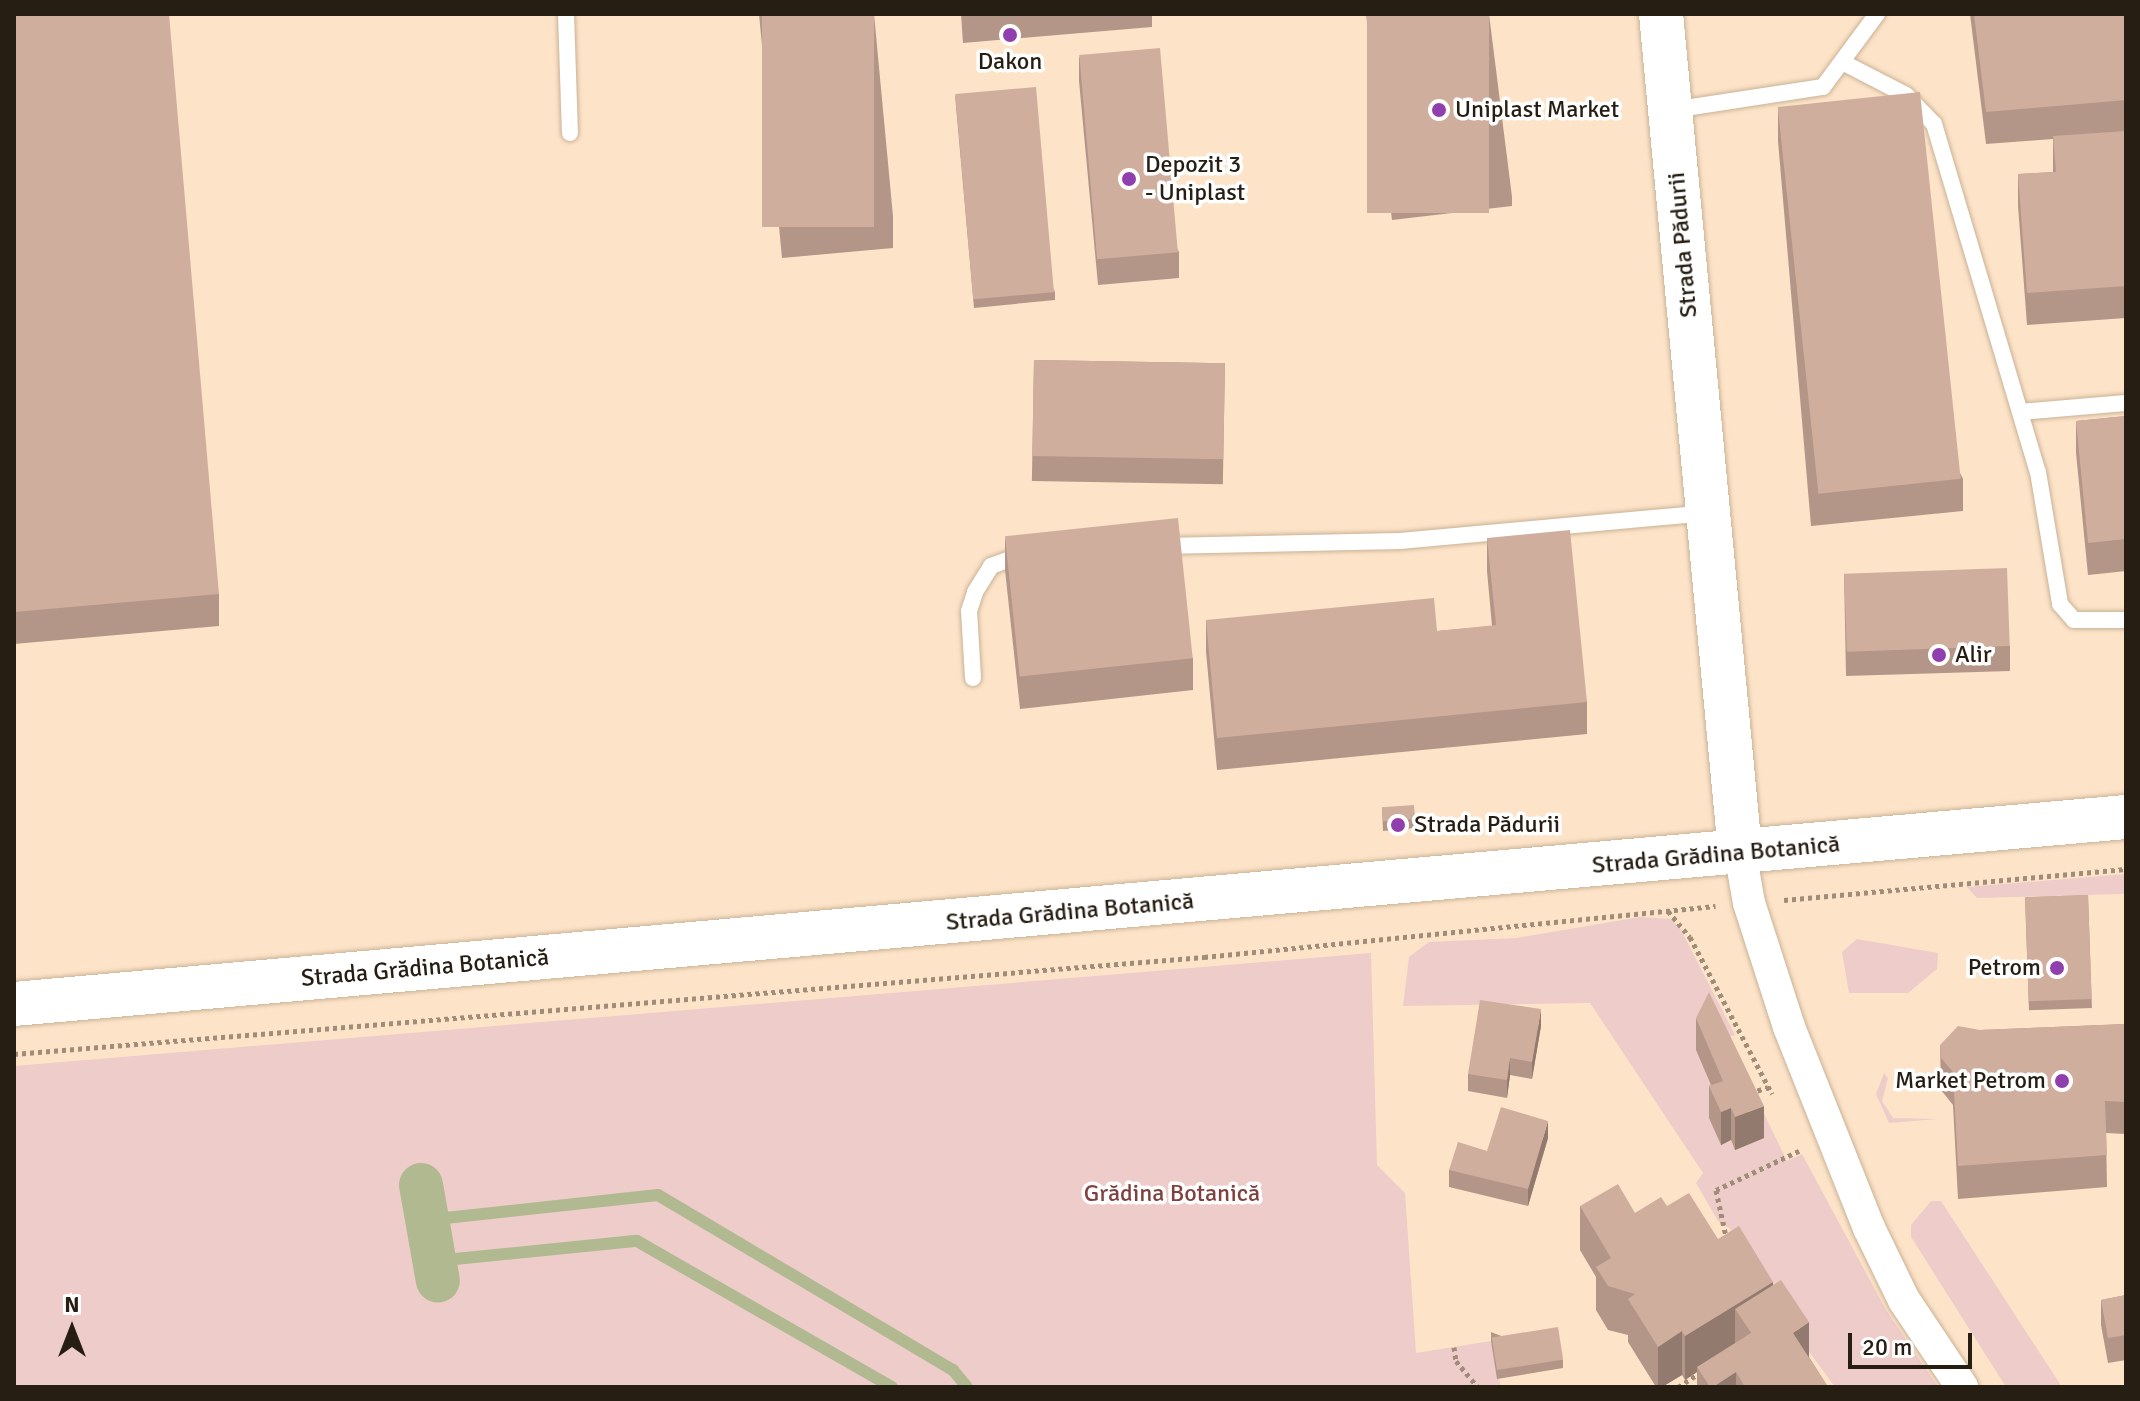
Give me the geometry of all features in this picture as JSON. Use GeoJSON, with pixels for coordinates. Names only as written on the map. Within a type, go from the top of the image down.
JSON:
{"type":"FeatureCollection","features":[{"type":"Feature","properties":{"kind":"main road","name":"Strada Pădurii"},"geometry":{"type":"LineString","coordinates":[[1661,14],[1740,852]]}},
{"type":"Feature","properties":{"kind":"main road","name":"Strada Grădina Botanică"},"geometry":{"type":"LineString","coordinates":[[14,1004],[2126,817]]}},
{"type":"Feature","properties":{"kind":"street","name":"Strada Pădurii"},"geometry":{"type":"LineString","coordinates":[[1740,852],[1749,903],[1789,1027],[1869,1228],[1904,1300],[1962,1387]]}},
{"type":"Feature","properties":{"kind":"lane"},"geometry":{"type":"LineString","coordinates":[[566,14],[570,133]]}},
{"type":"Feature","properties":{"kind":"lane"},"geometry":{"type":"LineString","coordinates":[[1670,110],[1799,94],[1823,87],[1844,63],[1877,14]]}},
{"type":"Feature","properties":{"kind":"lane"},"geometry":{"type":"LineString","coordinates":[[1844,63],[1906,95],[1934,124],[2038,472],[2060,604],[2074,620],[2126,620]]}},
{"type":"Feature","properties":{"kind":"lane"},"geometry":{"type":"LineString","coordinates":[[2020,412],[2126,403]]}},
{"type":"Feature","properties":{"kind":"lane"},"geometry":{"type":"LineString","coordinates":[[1143,547],[1400,541],[1708,512]]}},
{"type":"Feature","properties":{"kind":"lane"},"geometry":{"type":"LineString","coordinates":[[973,678],[969,611],[991,566],[1048,551]]}},
{"type":"Feature","properties":{"kind":"path"},"geometry":{"type":"LineString","coordinates":[[14,1054],[1204,957],[2126,869]]}},
{"type":"Feature","properties":{"kind":"path"},"geometry":{"type":"LineString","coordinates":[[1668,911],[1682,923],[1775,1099]]}},
{"type":"Feature","properties":{"kind":"path"},"geometry":{"type":"LineString","coordinates":[[1732,1044],[1745,1040]]}},
{"type":"Feature","properties":{"kind":"path"},"geometry":{"type":"LineString","coordinates":[[1746,1094],[1768,1087]]}},
{"type":"Feature","properties":{"kind":"path"},"geometry":{"type":"LineString","coordinates":[[1733,1257],[1722,1230],[1725,1221],[1716,1190],[1802,1150],[1795,1137]]}},
{"type":"Feature","properties":{"kind":"path"},"geometry":{"type":"LineString","coordinates":[[1709,1229],[1722,1230]]}},
{"type":"Feature","properties":{"kind":"path"},"geometry":{"type":"LineString","coordinates":[[1454,1347],[1456,1361],[1478,1387]]}},
{"type":"Feature","properties":{"kind":"path"},"geometry":{"type":"LineString","coordinates":[[1678,1387],[1714,1363]]}},
{"type":"Feature","properties":{"kind":"green space"},"geometry":{"type":"Polygon","coordinates":[[[2126,874],[2126,893],[2121,894],[1977,898],[1967,887],[2126,874]]]}},
{"type":"Feature","properties":{"kind":"green space"},"geometry":{"type":"Polygon","coordinates":[[[1640,917],[1670,919],[1680,928],[1735,1035],[1716,1041],[1720,1144],[1731,1141],[1735,1149],[1757,1099],[1787,1161],[1802,1154],[1886,1310],[1938,1387],[1835,1387],[1739,1257],[1730,1229],[1718,1221],[1696,1183],[1703,1173],[1590,1003],[1403,1006],[1409,957],[1429,942],[1516,938],[1640,917]]]}},
{"type":"Feature","properties":{"kind":"green space"},"geometry":{"type":"Polygon","coordinates":[[[1857,939],[1938,953],[1937,969],[1908,993],[1849,993],[1842,952],[1857,939]]]}},
{"type":"Feature","properties":{"kind":"green space","name":"Grădina Botanică"},"geometry":{"type":"Polygon","coordinates":[[[1371,953],[1377,1165],[1405,1193],[1416,1353],[1491,1341],[1501,1387],[14,1387],[14,1066],[1371,953]]]}},
{"type":"Feature","properties":{"kind":"green space"},"geometry":{"type":"Polygon","coordinates":[[[1884,1073],[1888,1078],[1882,1101],[1893,1118],[1938,1119],[1889,1123],[1876,1094],[1884,1073]]]}},
{"type":"Feature","properties":{"kind":"green space"},"geometry":{"type":"Polygon","coordinates":[[[1931,1201],[1941,1201],[2062,1387],[2006,1387],[1911,1237],[1911,1225],[1931,1201]]]}},
{"type":"Feature","properties":{"kind":"building"},"geometry":{"type":"Polygon","coordinates":[[[14,14],[169,14],[219,594],[14,612],[14,14]]]}},
{"type":"Feature","properties":{"kind":"building"},"geometry":{"type":"Polygon","coordinates":[[[762,14],[874,14],[874,227],[762,227],[762,14]]]}},
{"type":"Feature","properties":{"kind":"building","name":"Uniplast Market"},"geometry":{"type":"Polygon","coordinates":[[[1367,14],[1489,14],[1489,213],[1367,213],[1367,14]]]}},
{"type":"Feature","properties":{"kind":"building"},"geometry":{"type":"Polygon","coordinates":[[[1974,14],[2126,14],[2126,100],[1986,112],[1974,14]]]}},
{"type":"Feature","properties":{"kind":"building","name":"Depozit 3 - Uniplast"},"geometry":{"type":"Polygon","coordinates":[[[1160,48],[1178,252],[1097,259],[1079,55],[1160,48]]]}},
{"type":"Feature","properties":{"kind":"building"},"geometry":{"type":"Polygon","coordinates":[[[1036,87],[1054,292],[973,299],[955,94],[1036,87]]]}},
{"type":"Feature","properties":{"kind":"building"},"geometry":{"type":"Polygon","coordinates":[[[1920,92],[1961,479],[1818,494],[1778,107],[1920,92]]]}},
{"type":"Feature","properties":{"kind":"building"},"geometry":{"type":"Polygon","coordinates":[[[2126,131],[2126,286],[2027,293],[2018,174],[2056,172],[2053,136],[2126,131]]]}},
{"type":"Feature","properties":{"kind":"building"},"geometry":{"type":"Polygon","coordinates":[[[1034,360],[1225,363],[1223,459],[1032,456],[1034,360]]]}},
{"type":"Feature","properties":{"kind":"building"},"geometry":{"type":"Polygon","coordinates":[[[2126,416],[2126,539],[2088,543],[2076,421],[2126,416]]]}},
{"type":"Feature","properties":{"kind":"building"},"geometry":{"type":"Polygon","coordinates":[[[1178,518],[1193,658],[1020,676],[1005,536],[1178,518]]]}},
{"type":"Feature","properties":{"kind":"building"},"geometry":{"type":"Polygon","coordinates":[[[1570,530],[1587,702],[1217,738],[1206,620],[1434,598],[1437,631],[1496,625],[1487,538],[1570,530]]]}},
{"type":"Feature","properties":{"kind":"building"},"geometry":{"type":"Polygon","coordinates":[[[2007,568],[2010,646],[1847,652],[1844,574],[2007,568]]]}},
{"type":"Feature","properties":{"kind":"building"},"geometry":{"type":"Polygon","coordinates":[[[1414,805],[1415,819],[1383,821],[1382,807],[1414,805]]]}},
{"type":"Feature","properties":{"kind":"building"},"geometry":{"type":"Polygon","coordinates":[[[2088,895],[2092,999],[2029,1001],[2025,897],[2088,895]]]}},
{"type":"Feature","properties":{"kind":"building"},"geometry":{"type":"Polygon","coordinates":[[[1709,992],[1764,1106],[1735,1117],[1731,1108],[1721,1112],[1709,1086],[1723,1081],[1696,1018],[1709,992]]]}},
{"type":"Feature","properties":{"kind":"building"},"geometry":{"type":"Polygon","coordinates":[[[1480,1000],[1541,1009],[1532,1062],[1510,1058],[1507,1080],[1468,1074],[1480,1000]]]}},
{"type":"Feature","properties":{"kind":"building"},"geometry":{"type":"Polygon","coordinates":[[[2126,1024],[2126,1102],[2105,1101],[2107,1155],[1958,1166],[1953,1072],[1941,1058],[1940,1045],[1958,1026],[1980,1030],[2126,1024]]]}},
{"type":"Feature","properties":{"kind":"building"},"geometry":{"type":"Polygon","coordinates":[[[1501,1107],[1548,1121],[1528,1189],[1449,1170],[1458,1142],[1487,1151],[1501,1107]]]}},
{"type":"Feature","properties":{"kind":"building"},"geometry":{"type":"Polygon","coordinates":[[[1618,1184],[1635,1213],[1661,1197],[1667,1206],[1689,1193],[1718,1239],[1739,1226],[1773,1282],[1685,1336],[1682,1331],[1658,1347],[1628,1299],[1635,1294],[1608,1286],[1596,1267],[1611,1258],[1580,1206],[1618,1184]]]}},
{"type":"Feature","properties":{"kind":"building"},"geometry":{"type":"Polygon","coordinates":[[[1781,1280],[1809,1322],[1793,1333],[1828,1387],[1745,1387],[1736,1372],[1710,1387],[1697,1367],[1751,1333],[1735,1309],[1781,1280]]]}},
{"type":"Feature","properties":{"kind":"building"},"geometry":{"type":"Polygon","coordinates":[[[2126,1295],[2126,1335],[2108,1338],[2101,1300],[2126,1295]]]}},
{"type":"Feature","properties":{"kind":"building"},"geometry":{"type":"Polygon","coordinates":[[[1558,1327],[1563,1360],[1497,1370],[1492,1337],[1558,1327]]]}},
{"type":"Feature","properties":{"kind":"waterway"},"geometry":{"type":"LineString","coordinates":[[421,1185],[438,1281]]}},
{"type":"Feature","properties":{"kind":"waterway"},"geometry":{"type":"LineString","coordinates":[[427,1220],[658,1195],[953,1370],[967,1387]]}},
{"type":"Feature","properties":{"kind":"waterway"},"geometry":{"type":"LineString","coordinates":[[435,1261],[637,1241],[892,1387]]}},
{"type":"Feature","properties":{"kind":"place","name":"Dakon"},"geometry":{"type":"Point","coordinates":[1010,35]}},
{"type":"Feature","properties":{"kind":"place","name":"Uniplast Market"},"geometry":{"type":"Point","coordinates":[1439,110]}},
{"type":"Feature","properties":{"kind":"place","name":"Depozit 3 - Uniplast"},"geometry":{"type":"Point","coordinates":[1129,179]}},
{"type":"Feature","properties":{"kind":"place","name":"Alir"},"geometry":{"type":"Point","coordinates":[1939,655]}},
{"type":"Feature","properties":{"kind":"place","name":"Strada Pădurii"},"geometry":{"type":"Point","coordinates":[1398,825]}},
{"type":"Feature","properties":{"kind":"place","name":"Petrom"},"geometry":{"type":"Point","coordinates":[2057,968]}},
{"type":"Feature","properties":{"kind":"place","name":"Market Petrom"},"geometry":{"type":"Point","coordinates":[2062,1081]}}]}
